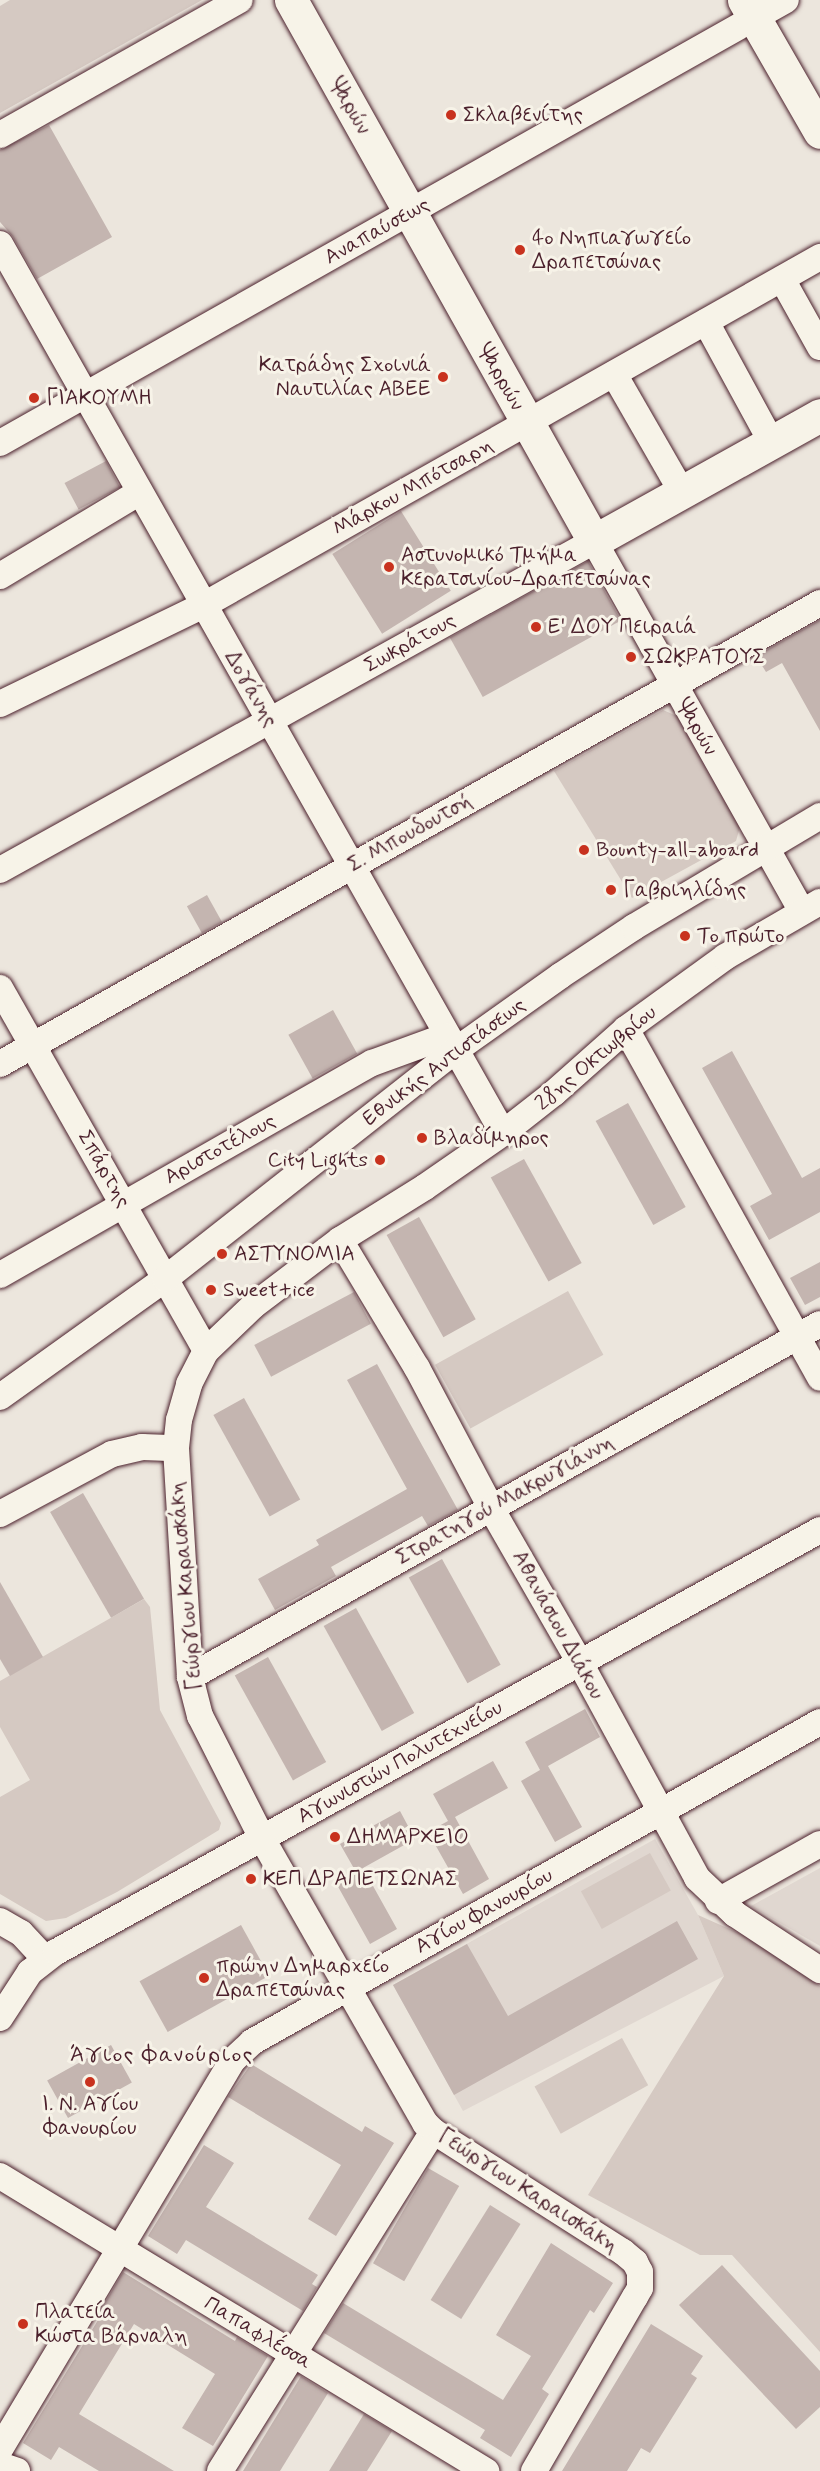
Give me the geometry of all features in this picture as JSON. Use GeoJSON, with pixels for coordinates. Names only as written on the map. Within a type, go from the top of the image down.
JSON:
{"type":"FeatureCollection","features":[{"type":"Feature","properties":{"kind":"main road","name":"Ψαρών"},"geometry":{"type":"LineString","coordinates":[[291,0],[409,213]]}},
{"type":"Feature","properties":{"kind":"main road"},"geometry":{"type":"LineString","coordinates":[[749,9],[820,132]]}},
{"type":"Feature","properties":{"kind":"main road","name":"Ψαρρών"},"geometry":{"type":"LineString","coordinates":[[409,213],[594,541]]}},
{"type":"Feature","properties":{"kind":"main road","name":"Σωκράτους"},"geometry":{"type":"LineString","coordinates":[[594,541],[820,415]]}},
{"type":"Feature","properties":{"kind":"street"},"geometry":{"type":"LineString","coordinates":[[0,135],[240,0]]}},
{"type":"Feature","properties":{"kind":"street","name":"Αναπαύσεως"},"geometry":{"type":"LineString","coordinates":[[0,443],[409,213],[749,9],[786,0]]}},
{"type":"Feature","properties":{"kind":"street","name":"Δογάνης"},"geometry":{"type":"LineString","coordinates":[[0,244],[10,283],[86,395],[503,1133]]}},
{"type":"Feature","properties":{"kind":"street","name":"Μάρκου Μπότσαρη"},"geometry":{"type":"LineString","coordinates":[[0,704],[204,605],[820,257]]}},
{"type":"Feature","properties":{"kind":"street"},"geometry":{"type":"LineString","coordinates":[[782,279],[820,347]]}},
{"type":"Feature","properties":{"kind":"street"},"geometry":{"type":"LineString","coordinates":[[706,322],[765,430]]}},
{"type":"Feature","properties":{"kind":"street"},"geometry":{"type":"LineString","coordinates":[[614,374],[675,480]]}},
{"type":"Feature","properties":{"kind":"street"},"geometry":{"type":"LineString","coordinates":[[0,576],[140,492]]}},
{"type":"Feature","properties":{"kind":"street","name":"Ψαρών"},"geometry":{"type":"LineString","coordinates":[[594,541],[765,848],[811,907]]}},
{"type":"Feature","properties":{"kind":"street","name":"Σωκράτους"},"geometry":{"type":"LineString","coordinates":[[0,870],[594,541]]}},
{"type":"Feature","properties":{"kind":"street","name":"Σ. Μπουδουτσή"},"geometry":{"type":"LineString","coordinates":[[0,1064],[820,603]]}},
{"type":"Feature","properties":{"kind":"street","name":"Εθνικής Αντιστάσεως"},"geometry":{"type":"LineString","coordinates":[[0,1397],[165,1279],[451,1043],[820,816]]}},
{"type":"Feature","properties":{"kind":"street","name":"28ης Οκτωβρίου"},"geometry":{"type":"LineString","coordinates":[[206,1351],[253,1306],[340,1240],[425,1187],[503,1133],[554,1093],[626,1029],[725,957],[811,907]]}},
{"type":"Feature","properties":{"kind":"street","name":"Σπάρτης"},"geometry":{"type":"LineString","coordinates":[[0,988],[206,1351]]}},
{"type":"Feature","properties":{"kind":"street"},"geometry":{"type":"LineString","coordinates":[[626,1029],[820,1378]]}},
{"type":"Feature","properties":{"kind":"street","name":"Αριστοτέλους"},"geometry":{"type":"LineString","coordinates":[[0,1275],[372,1063],[451,1043]]}},
{"type":"Feature","properties":{"kind":"street","name":"Αθανάσιου Διάκου"},"geometry":{"type":"LineString","coordinates":[[340,1240],[417,1368],[491,1508],[580,1663],[697,1878],[735,1914],[820,1970]]}},
{"type":"Feature","properties":{"kind":"street","name":"Στρατηγού Μακρυγιάννη"},"geometry":{"type":"LineString","coordinates":[[190,1677],[820,1324]]}},
{"type":"Feature","properties":{"kind":"street","name":"Γεώργιου Καραισκάκη"},"geometry":{"type":"LineString","coordinates":[[206,1351],[184,1401],[176,1448],[190,1677],[201,1716],[262,1838],[420,2116],[433,2131],[623,2252],[638,2266],[641,2281],[635,2297],[534,2471]]}},
{"type":"Feature","properties":{"kind":"street"},"geometry":{"type":"LineString","coordinates":[[0,1514],[126,1449],[176,1448]]}},
{"type":"Feature","properties":{"kind":"street","name":"Αγωνιστών Πολυτεχνείου"},"geometry":{"type":"LineString","coordinates":[[0,2018],[30,1972],[45,1959],[820,1530]]}},
{"type":"Feature","properties":{"kind":"street","name":"Αγίου Φανουρίου"},"geometry":{"type":"LineString","coordinates":[[0,2449],[232,2060],[252,2042],[820,1722]]}},
{"type":"Feature","properties":{"kind":"street"},"geometry":{"type":"LineString","coordinates":[[718,1900],[820,1844]]}},
{"type":"Feature","properties":{"kind":"street"},"geometry":{"type":"LineString","coordinates":[[0,1921],[21,1933],[45,1959]]}},
{"type":"Feature","properties":{"kind":"street"},"geometry":{"type":"LineString","coordinates":[[220,2471],[433,2131]]}},
{"type":"Feature","properties":{"kind":"street","name":"Παπαφλέσσα"},"geometry":{"type":"LineString","coordinates":[[0,2176],[486,2471]]}},
{"type":"Feature","properties":{"kind":"street"},"geometry":{"type":"LineString","coordinates":[[0,2465],[17,2471]]}},
{"type":"Feature","properties":{"kind":"shaded area"},"geometry":{"type":"Polygon","coordinates":[[[10,0],[202,0],[0,113],[0,6],[10,0]]]}},
{"type":"Feature","properties":{"kind":"shaded area"},"geometry":{"type":"Polygon","coordinates":[[[663,710],[677,716],[740,827],[736,841],[632,898],[554,771],[663,710]]]}},
{"type":"Feature","properties":{"kind":"shaded area"},"geometry":{"type":"Polygon","coordinates":[[[568,1291],[603,1355],[470,1429],[435,1365],[568,1291]]]}},
{"type":"Feature","properties":{"kind":"shaded area"},"geometry":{"type":"Polygon","coordinates":[[[144,1599],[150,1607],[160,1710],[221,1823],[219,1830],[117,1892],[66,1918],[46,1921],[0,1894],[0,1797],[30,1780],[0,1727],[0,1681],[144,1599]]]}},
{"type":"Feature","properties":{"kind":"shaded area"},"geometry":{"type":"Polygon","coordinates":[[[655,1839],[698,1915],[724,1976],[463,2111],[393,1985],[655,1839]]]}},
{"type":"Feature","properties":{"kind":"shaded area"},"geometry":{"type":"Polygon","coordinates":[[[650,1853],[671,1891],[602,1929],[581,1891],[650,1853]]]}},
{"type":"Feature","properties":{"kind":"shaded area"},"geometry":{"type":"Polygon","coordinates":[[[820,1868],[820,1946],[751,1906],[820,1868]]]}},
{"type":"Feature","properties":{"kind":"shaded area"},"geometry":{"type":"Polygon","coordinates":[[[698,1915],[743,1935],[820,1986],[820,2352],[732,2255],[700,2255],[588,2195],[724,1976],[698,1915]]]}},
{"type":"Feature","properties":{"kind":"shaded area"},"geometry":{"type":"Polygon","coordinates":[[[622,2038],[648,2085],[561,2134],[535,2086],[622,2038]]]}},
{"type":"Feature","properties":{"kind":"building"},"geometry":{"type":"Polygon","coordinates":[[[49,125],[112,237],[37,279],[13,237],[0,222],[0,150],[49,125]]]}},
{"type":"Feature","properties":{"kind":"building"},"geometry":{"type":"Polygon","coordinates":[[[106,461],[120,487],[79,510],[65,483],[106,461]]]}},
{"type":"Feature","properties":{"kind":"building","name":"Αστυνομικό Τμήμα Κερατσινίου-Δραπετσώνας"},"geometry":{"type":"Polygon","coordinates":[[[401,511],[451,591],[382,634],[332,554],[401,511]]]}},
{"type":"Feature","properties":{"kind":"building","name":"Ε' ΔΟΥ Πειραιά"},"geometry":{"type":"Polygon","coordinates":[[[588,561],[621,620],[483,697],[450,638],[588,561]]]}},
{"type":"Feature","properties":{"kind":"building"},"geometry":{"type":"Polygon","coordinates":[[[820,620],[820,731],[782,663],[766,672],[756,656],[820,620]]]}},
{"type":"Feature","properties":{"kind":"building"},"geometry":{"type":"Polygon","coordinates":[[[207,895],[222,922],[202,933],[187,906],[207,895]]]}},
{"type":"Feature","properties":{"kind":"building"},"geometry":{"type":"Polygon","coordinates":[[[333,1010],[357,1054],[313,1078],[288,1035],[333,1010]]]}},
{"type":"Feature","properties":{"kind":"building"},"geometry":{"type":"Polygon","coordinates":[[[732,1051],[802,1178],[820,1168],[820,1212],[769,1240],[750,1206],[772,1194],[702,1068],[732,1051]]]}},
{"type":"Feature","properties":{"kind":"building"},"geometry":{"type":"Polygon","coordinates":[[[628,1103],[686,1207],[653,1225],[596,1121],[628,1103]]]}},
{"type":"Feature","properties":{"kind":"building"},"geometry":{"type":"Polygon","coordinates":[[[524,1159],[582,1263],[548,1282],[491,1177],[524,1159]]]}},
{"type":"Feature","properties":{"kind":"building"},"geometry":{"type":"Polygon","coordinates":[[[419,1217],[476,1319],[443,1337],[387,1235],[419,1217]]]}},
{"type":"Feature","properties":{"kind":"building"},"geometry":{"type":"Polygon","coordinates":[[[820,1262],[820,1297],[805,1305],[790,1278],[820,1262]]]}},
{"type":"Feature","properties":{"kind":"building"},"geometry":{"type":"Polygon","coordinates":[[[354,1292],[371,1324],[271,1377],[254,1345],[354,1292]]]}},
{"type":"Feature","properties":{"kind":"building"},"geometry":{"type":"Polygon","coordinates":[[[377,1364],[458,1510],[428,1526],[422,1516],[331,1567],[336,1576],[275,1610],[258,1579],[319,1545],[316,1540],[407,1489],[347,1380],[377,1364]]]}},
{"type":"Feature","properties":{"kind":"building"},"geometry":{"type":"Polygon","coordinates":[[[244,1398],[300,1499],[270,1516],[213,1415],[244,1398]]]}},
{"type":"Feature","properties":{"kind":"building"},"geometry":{"type":"Polygon","coordinates":[[[83,1493],[144,1599],[111,1618],[50,1512],[83,1493]]]}},
{"type":"Feature","properties":{"kind":"building"},"geometry":{"type":"Polygon","coordinates":[[[442,1559],[501,1665],[467,1683],[409,1577],[442,1559]]]}},
{"type":"Feature","properties":{"kind":"building"},"geometry":{"type":"Polygon","coordinates":[[[0,1582],[43,1657],[10,1676],[0,1659],[0,1582]]]}},
{"type":"Feature","properties":{"kind":"building"},"geometry":{"type":"Polygon","coordinates":[[[356,1608],[414,1713],[382,1731],[324,1626],[356,1608]]]}},
{"type":"Feature","properties":{"kind":"building"},"geometry":{"type":"Polygon","coordinates":[[[268,1657],[326,1762],[293,1780],[235,1675],[268,1657]]]}},
{"type":"Feature","properties":{"kind":"building"},"geometry":{"type":"Polygon","coordinates":[[[585,1709],[600,1737],[548,1766],[582,1827],[555,1842],[521,1781],[540,1770],[525,1742],[585,1709]]]}},
{"type":"Feature","properties":{"kind":"building"},"geometry":{"type":"Polygon","coordinates":[[[493,1761],[508,1788],[455,1817],[489,1879],[463,1894],[428,1832],[448,1821],[433,1794],[493,1761]]]}},
{"type":"Feature","properties":{"kind":"building"},"geometry":{"type":"Polygon","coordinates":[[[400,1811],[415,1839],[363,1868],[397,1929],[370,1944],[336,1883],[356,1872],[340,1844],[400,1811]]]}},
{"type":"Feature","properties":{"kind":"building"},"geometry":{"type":"Polygon","coordinates":[[[677,1921],[698,1959],[454,2095],[393,1985],[467,1944],[508,2016],[677,1921]]]}},
{"type":"Feature","properties":{"kind":"building","name":"πρώην Δημαρχείο Δραπετσώνας"},"geometry":{"type":"Polygon","coordinates":[[[241,1925],[269,1976],[168,2032],[140,1981],[241,1925]]]}},
{"type":"Feature","properties":{"kind":"building","name":"Ι. Ν. Αγίου Φανουρίου"},"geometry":{"type":"Polygon","coordinates":[[[111,2045],[132,2083],[68,2118],[47,2080],[111,2045]]]}},
{"type":"Feature","properties":{"kind":"building"},"geometry":{"type":"Polygon","coordinates":[[[251,2064],[362,2132],[365,2126],[394,2143],[336,2236],[308,2219],[341,2165],[228,2097],[251,2064]]]}},
{"type":"Feature","properties":{"kind":"building"},"geometry":{"type":"Polygon","coordinates":[[[204,2145],[234,2163],[206,2207],[318,2275],[312,2284],[317,2287],[303,2311],[186,2240],[177,2254],[148,2236],[204,2145]]]}},
{"type":"Feature","properties":{"kind":"building"},"geometry":{"type":"Polygon","coordinates":[[[428,2168],[459,2186],[404,2281],[373,2263],[428,2168]]]}},
{"type":"Feature","properties":{"kind":"building"},"geometry":{"type":"Polygon","coordinates":[[[490,2205],[521,2224],[461,2319],[431,2300],[490,2205]]]}},
{"type":"Feature","properties":{"kind":"building"},"geometry":{"type":"Polygon","coordinates":[[[551,2243],[613,2283],[594,2313],[590,2310],[542,2389],[549,2394],[511,2457],[480,2438],[485,2430],[324,2333],[343,2303],[503,2400],[531,2356],[496,2335],[551,2243]]]}},
{"type":"Feature","properties":{"kind":"building"},"geometry":{"type":"Polygon","coordinates":[[[722,2265],[820,2371],[820,2407],[796,2429],[679,2305],[722,2265]]]}},
{"type":"Feature","properties":{"kind":"building"},"geometry":{"type":"Polygon","coordinates":[[[123,2272],[235,2341],[237,2337],[268,2356],[213,2446],[182,2428],[215,2374],[134,2324],[79,2414],[174,2471],[99,2471],[59,2447],[51,2460],[23,2443],[106,2307],[103,2306],[123,2272]]]}},
{"type":"Feature","properties":{"kind":"building"},"geometry":{"type":"Polygon","coordinates":[[[651,2324],[703,2356],[691,2374],[697,2378],[650,2453],[641,2448],[627,2471],[562,2471],[651,2324]]]}},
{"type":"Feature","properties":{"kind":"building"},"geometry":{"type":"Polygon","coordinates":[[[301,2376],[328,2393],[280,2471],[243,2471],[301,2376]]]}},
{"type":"Feature","properties":{"kind":"building"},"geometry":{"type":"Polygon","coordinates":[[[364,2414],[392,2431],[367,2471],[329,2471],[364,2414]]]}},
{"type":"Feature","properties":{"kind":"place","name":"Σκλαβενίτης"},"geometry":{"type":"Point","coordinates":[451,115]}},
{"type":"Feature","properties":{"kind":"place","name":"4ο Νηπιαγωγείο Δραπετσώνας"},"geometry":{"type":"Point","coordinates":[520,250]}},
{"type":"Feature","properties":{"kind":"place","name":"Κατράδης Σχοινιά Ναυτιλίας ΑΒΕΕ"},"geometry":{"type":"Point","coordinates":[443,377]}},
{"type":"Feature","properties":{"kind":"place","name":"ΓΙΑΚΟΥΜΗ"},"geometry":{"type":"Point","coordinates":[34,398]}},
{"type":"Feature","properties":{"kind":"place","name":"Αστυνομικό Τμήμα Κερατσινίου-Δραπετσώνας"},"geometry":{"type":"Point","coordinates":[389,567]}},
{"type":"Feature","properties":{"kind":"place","name":"Ε' ΔΟΥ Πειραιά"},"geometry":{"type":"Point","coordinates":[536,627]}},
{"type":"Feature","properties":{"kind":"place","name":"ΣΩΚΡΑΤΟΥΣ"},"geometry":{"type":"Point","coordinates":[631,657]}},
{"type":"Feature","properties":{"kind":"place","name":"Bounty-all-aboard"},"geometry":{"type":"Point","coordinates":[584,850]}},
{"type":"Feature","properties":{"kind":"place","name":"Γαβριηλίδης"},"geometry":{"type":"Point","coordinates":[611,890]}},
{"type":"Feature","properties":{"kind":"place","name":"Το πρώτο"},"geometry":{"type":"Point","coordinates":[685,936]}},
{"type":"Feature","properties":{"kind":"place","name":"Βλαδίμηρος"},"geometry":{"type":"Point","coordinates":[422,1138]}},
{"type":"Feature","properties":{"kind":"place","name":"City Lights"},"geometry":{"type":"Point","coordinates":[380,1160]}},
{"type":"Feature","properties":{"kind":"place","name":"ΑΣΤΥΝΟΜΙΑ"},"geometry":{"type":"Point","coordinates":[222,1254]}},
{"type":"Feature","properties":{"kind":"place","name":"Sweet+ice"},"geometry":{"type":"Point","coordinates":[211,1290]}},
{"type":"Feature","properties":{"kind":"place","name":"ΔΗΜΑΡΧΕΙΟ"},"geometry":{"type":"Point","coordinates":[335,1837]}},
{"type":"Feature","properties":{"kind":"place","name":"ΚΕΠ ΔΡΑΠΕΤΣΩΝΑΣ"},"geometry":{"type":"Point","coordinates":[251,1879]}},
{"type":"Feature","properties":{"kind":"place","name":"πρώην Δημαρχείο Δραπετσώνας"},"geometry":{"type":"Point","coordinates":[204,1978]}},
{"type":"Feature","properties":{"kind":"place","name":"Ι. Ν. Αγίου Φανουρίου"},"geometry":{"type":"Point","coordinates":[90,2082]}},
{"type":"Feature","properties":{"kind":"place","name":"Πλατεία Κώστα Βάρναλη"},"geometry":{"type":"Point","coordinates":[23,2324]}},
{"type":"Feature","properties":{"kind":"district","name":"Άγιος Φανούριος"},"geometry":{"type":"Point","coordinates":[162,2056]}}]}
